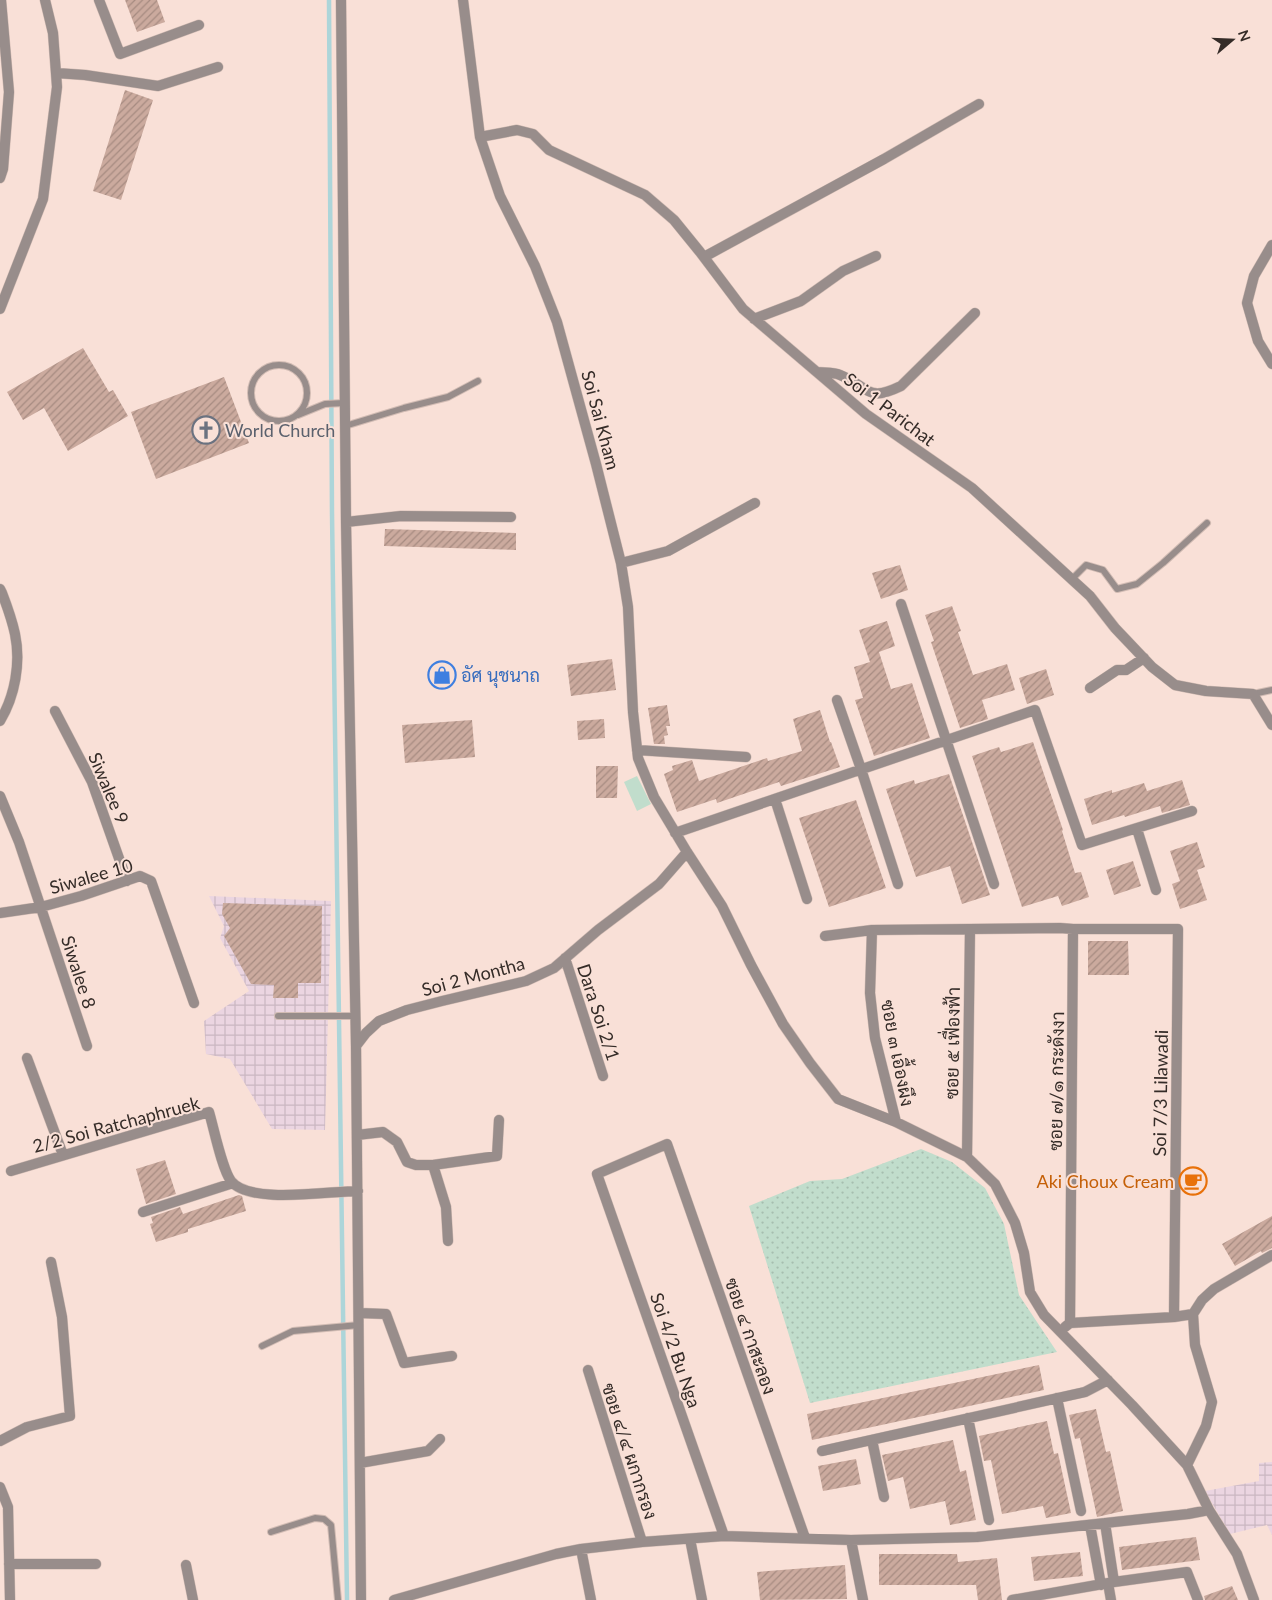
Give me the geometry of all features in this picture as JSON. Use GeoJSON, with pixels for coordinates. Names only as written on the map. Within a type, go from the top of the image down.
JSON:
{"type":"FeatureCollection","features":[{"type":"Feature","properties":{"kind":"street"},"geometry":{"type":"LineString","coordinates":[[0,178],[3,169],[4,93],[1,0]]}},
{"type":"Feature","properties":{"kind":"street"},"geometry":{"type":"LineString","coordinates":[[0,309],[43,199],[57,87],[53,33],[45,0]]}},
{"type":"Feature","properties":{"kind":"street"},"geometry":{"type":"LineString","coordinates":[[100,0],[120,54],[199,25]]}},
{"type":"Feature","properties":{"kind":"street"},"geometry":{"type":"LineString","coordinates":[[341,0],[342,403],[345,426],[351,1016],[356,1046],[361,1600]]}},
{"type":"Feature","properties":{"kind":"street","name":"Soi Sai Kham"},"geometry":{"type":"LineString","coordinates":[[463,0],[480,137],[500,196],[535,266],[557,322],[621,563],[628,607],[633,712],[638,758],[654,797],[722,906],[783,1024],[838,1099],[896,1122],[967,1158],[994,1184],[1015,1223],[1024,1253],[1030,1292],[1044,1315],[1058,1332],[1108,1380],[1187,1465],[1210,1510],[1237,1554],[1254,1600]]}},
{"type":"Feature","properties":{"kind":"street"},"geometry":{"type":"LineString","coordinates":[[56,73],[85,74],[158,86],[218,66]]}},
{"type":"Feature","properties":{"kind":"street"},"geometry":{"type":"LineString","coordinates":[[704,257],[884,159],[979,104]]}},
{"type":"Feature","properties":{"kind":"street","name":"Soi 1 Parichat"},"geometry":{"type":"LineString","coordinates":[[480,137],[516,130],[534,134],[549,150],[645,195],[674,220],[743,309],[866,414],[972,488],[1090,596],[1115,628],[1144,658],[1175,685],[1206,691],[1253,694]]}},
{"type":"Feature","properties":{"kind":"street"},"geometry":{"type":"LineString","coordinates":[[1272,245],[1254,276],[1247,303],[1258,341],[1272,364]]}},
{"type":"Feature","properties":{"kind":"street"},"geometry":{"type":"LineString","coordinates":[[754,319],[801,301],[843,271],[876,256]]}},
{"type":"Feature","properties":{"kind":"street"},"geometry":{"type":"LineString","coordinates":[[817,372],[839,374],[874,395],[885,394],[901,386],[975,313]]}},
{"type":"Feature","properties":{"kind":"street"},"geometry":{"type":"LineString","coordinates":[[621,563],[668,551],[754,503]]}},
{"type":"Feature","properties":{"kind":"street"},"geometry":{"type":"LineString","coordinates":[[346,522],[402,516],[511,517]]}},
{"type":"Feature","properties":{"kind":"street"},"geometry":{"type":"LineString","coordinates":[[0,589],[15,636],[17,669],[9,705],[0,721]]}},
{"type":"Feature","properties":{"kind":"street"},"geometry":{"type":"LineString","coordinates":[[901,604],[994,884]]}},
{"type":"Feature","properties":{"kind":"street"},"geometry":{"type":"LineString","coordinates":[[1090,688],[1114,672],[1126,670],[1144,658]]}},
{"type":"Feature","properties":{"kind":"street"},"geometry":{"type":"LineString","coordinates":[[1253,694],[1272,725]]}},
{"type":"Feature","properties":{"kind":"street"},"geometry":{"type":"LineString","coordinates":[[837,700],[898,884]]}},
{"type":"Feature","properties":{"kind":"street","name":"Siwalee 9"},"geometry":{"type":"LineString","coordinates":[[55,710],[92,782],[127,881]]}},
{"type":"Feature","properties":{"kind":"street"},"geometry":{"type":"LineString","coordinates":[[675,833],[1035,710],[1082,845],[1192,811]]}},
{"type":"Feature","properties":{"kind":"street"},"geometry":{"type":"LineString","coordinates":[[637,750],[746,757]]}},
{"type":"Feature","properties":{"kind":"street","name":"Siwalee 8"},"geometry":{"type":"LineString","coordinates":[[0,796],[16,833],[87,1046]]}},
{"type":"Feature","properties":{"kind":"street"},"geometry":{"type":"LineString","coordinates":[[774,799],[807,899]]}},
{"type":"Feature","properties":{"kind":"street"},"geometry":{"type":"LineString","coordinates":[[1138,829],[1156,890]]}},
{"type":"Feature","properties":{"kind":"street","name":"Soi 2 Montha"},"geometry":{"type":"LineString","coordinates":[[356,1046],[366,1032],[379,1021],[433,1004],[526,981],[554,968],[598,930],[659,884],[687,852]]}},
{"type":"Feature","properties":{"kind":"street","name":"Siwalee 10"},"geometry":{"type":"LineString","coordinates":[[0,913],[41,907],[140,876],[151,881],[194,1003]]}},
{"type":"Feature","properties":{"kind":"street","name":"ซอย ๕ เฟื่องฟ้า"},"geometry":{"type":"LineString","coordinates":[[967,1158],[970,929]]}},
{"type":"Feature","properties":{"kind":"street"},"geometry":{"type":"LineString","coordinates":[[826,936],[872,930],[1073,929]]}},
{"type":"Feature","properties":{"kind":"street","name":"Soi 7/3 Lilawadi"},"geometry":{"type":"LineString","coordinates":[[1073,929],[1178,929],[1174,1317]]}},
{"type":"Feature","properties":{"kind":"street","name":"ซอย ๗/๑ กระดังงา"},"geometry":{"type":"LineString","coordinates":[[1070,1324],[1073,929]]}},
{"type":"Feature","properties":{"kind":"street","name":"ซอย ๓ เอื้องผึง"},"geometry":{"type":"LineString","coordinates":[[872,930],[870,993],[875,1038],[896,1122]]}},
{"type":"Feature","properties":{"kind":"street","name":"Dara Soi 2/1"},"geometry":{"type":"LineString","coordinates":[[565,958],[603,1076]]}},
{"type":"Feature","properties":{"kind":"street"},"geometry":{"type":"LineString","coordinates":[[27,1058],[63,1155]]}},
{"type":"Feature","properties":{"kind":"street","name":"2/2 Soi Ratchaphruek"},"geometry":{"type":"LineString","coordinates":[[11,1171],[209,1112],[227,1174],[232,1183]]}},
{"type":"Feature","properties":{"kind":"street"},"geometry":{"type":"LineString","coordinates":[[357,1135],[383,1132],[398,1142],[407,1162],[416,1165],[433,1164],[497,1156],[498,1120]]}},
{"type":"Feature","properties":{"kind":"street","name":"ซอย ๔ กาสะลอง"},"geometry":{"type":"LineString","coordinates":[[597,1174],[668,1144],[805,1538]]}},
{"type":"Feature","properties":{"kind":"street"},"geometry":{"type":"LineString","coordinates":[[433,1164],[446,1207],[448,1241]]}},
{"type":"Feature","properties":{"kind":"street","name":"Soi 4/2 Bu Nga"},"geometry":{"type":"LineString","coordinates":[[597,1174],[724,1536]]}},
{"type":"Feature","properties":{"kind":"street"},"geometry":{"type":"LineString","coordinates":[[143,1212],[232,1183],[248,1193],[260,1194],[358,1191]]}},
{"type":"Feature","properties":{"kind":"street"},"geometry":{"type":"LineString","coordinates":[[1187,1465],[1206,1426],[1212,1402],[1195,1345],[1193,1314],[1202,1300],[1214,1289],[1272,1255]]}},
{"type":"Feature","properties":{"kind":"street"},"geometry":{"type":"LineString","coordinates":[[0,1441],[27,1427],[70,1416],[62,1317],[51,1262]]}},
{"type":"Feature","properties":{"kind":"street"},"geometry":{"type":"LineString","coordinates":[[359,1313],[386,1314],[404,1363],[452,1356]]}},
{"type":"Feature","properties":{"kind":"street"},"geometry":{"type":"LineString","coordinates":[[1058,1332],[1070,1324],[1193,1314]]}},
{"type":"Feature","properties":{"kind":"street","name":"ซอย ๔/๔ ผกากรอง"},"geometry":{"type":"LineString","coordinates":[[588,1370],[642,1542]]}},
{"type":"Feature","properties":{"kind":"street"},"geometry":{"type":"LineString","coordinates":[[822,1451],[1085,1392],[1108,1380]]}},
{"type":"Feature","properties":{"kind":"street"},"geometry":{"type":"LineString","coordinates":[[1057,1398],[1080,1510]]}},
{"type":"Feature","properties":{"kind":"street"},"geometry":{"type":"LineString","coordinates":[[968,1418],[989,1520]]}},
{"type":"Feature","properties":{"kind":"street"},"geometry":{"type":"LineString","coordinates":[[360,1463],[428,1451],[440,1439]]}},
{"type":"Feature","properties":{"kind":"street"},"geometry":{"type":"LineString","coordinates":[[872,1440],[884,1497]]}},
{"type":"Feature","properties":{"kind":"street"},"geometry":{"type":"LineString","coordinates":[[0,1487],[8,1507],[10,1600]]}},
{"type":"Feature","properties":{"kind":"street"},"geometry":{"type":"LineString","coordinates":[[394,1600],[556,1554],[642,1542],[724,1536],[851,1540],[978,1538],[1210,1510]]}},
{"type":"Feature","properties":{"kind":"street"},"geometry":{"type":"LineString","coordinates":[[1104,1523],[1107,1584]]}},
{"type":"Feature","properties":{"kind":"street"},"geometry":{"type":"LineString","coordinates":[[1090,1525],[1111,1600]]}},
{"type":"Feature","properties":{"kind":"street"},"geometry":{"type":"LineString","coordinates":[[690,1539],[702,1600]]}},
{"type":"Feature","properties":{"kind":"street"},"geometry":{"type":"LineString","coordinates":[[851,1540],[863,1600]]}},
{"type":"Feature","properties":{"kind":"street"},"geometry":{"type":"LineString","coordinates":[[581,1549],[591,1600]]}},
{"type":"Feature","properties":{"kind":"street"},"geometry":{"type":"LineString","coordinates":[[9,1564],[96,1564]]}},
{"type":"Feature","properties":{"kind":"street"},"geometry":{"type":"LineString","coordinates":[[186,1565],[193,1600]]}},
{"type":"Feature","properties":{"kind":"street"},"geometry":{"type":"LineString","coordinates":[[1012,1600],[1187,1572],[1198,1600]]}},
{"type":"Feature","properties":{"kind":"lane"},"geometry":{"type":"LineString","coordinates":[[296,416],[303,408],[307,397],[306,386],[302,376],[293,368],[283,364],[272,365],[261,370],[254,378],[250,389],[251,400],[256,410],[264,418],[275,422],[286,421],[325,404],[342,403]]}},
{"type":"Feature","properties":{"kind":"lane"},"geometry":{"type":"LineString","coordinates":[[345,426],[448,397],[478,381]]}},
{"type":"Feature","properties":{"kind":"lane"},"geometry":{"type":"LineString","coordinates":[[1072,579],[1086,565],[1103,570],[1117,589],[1137,584],[1164,563],[1207,523]]}},
{"type":"Feature","properties":{"kind":"lane"},"geometry":{"type":"LineString","coordinates":[[1253,694],[1272,690]]}},
{"type":"Feature","properties":{"kind":"lane"},"geometry":{"type":"LineString","coordinates":[[278,1016],[351,1016]]}},
{"type":"Feature","properties":{"kind":"lane"},"geometry":{"type":"LineString","coordinates":[[262,1346],[293,1331],[359,1324]]}},
{"type":"Feature","properties":{"kind":"lane"},"geometry":{"type":"LineString","coordinates":[[271,1532],[315,1518],[324,1519],[331,1525],[338,1600]]}},
{"type":"Feature","properties":{"kind":"shaded area"},"geometry":{"type":"Polygon","coordinates":[[[209,896],[331,901],[325,1130],[272,1129],[230,1059],[206,1054],[204,1021],[249,991],[220,938],[224,926],[209,896]]]}},
{"type":"Feature","properties":{"kind":"shaded area"},"geometry":{"type":"Polygon","coordinates":[[[1272,1462],[1272,1535],[1267,1525],[1230,1534],[1205,1491],[1259,1481],[1259,1463],[1272,1462]]]}},
{"type":"Feature","properties":{"kind":"green space"},"geometry":{"type":"Polygon","coordinates":[[[637,776],[651,804],[637,811],[624,782],[637,776]]]}},
{"type":"Feature","properties":{"kind":"green space"},"geometry":{"type":"Polygon","coordinates":[[[921,1149],[952,1162],[985,1188],[1004,1224],[1019,1295],[1057,1352],[810,1403],[749,1206],[810,1181],[842,1179],[921,1149]]]}},
{"type":"Feature","properties":{"kind":"building"},"geometry":{"type":"Polygon","coordinates":[[[125,0],[157,0],[165,22],[137,32],[125,0]]]}},
{"type":"Feature","properties":{"kind":"building"},"geometry":{"type":"Polygon","coordinates":[[[125,90],[153,100],[121,200],[93,191],[125,90]]]}},
{"type":"Feature","properties":{"kind":"building"},"geometry":{"type":"Polygon","coordinates":[[[83,348],[109,392],[113,390],[128,416],[68,451],[44,408],[23,420],[7,392],[83,348]]]}},
{"type":"Feature","properties":{"kind":"building"},"geometry":{"type":"Polygon","coordinates":[[[224,377],[249,443],[156,479],[131,412],[224,377]]]}},
{"type":"Feature","properties":{"kind":"building"},"geometry":{"type":"Polygon","coordinates":[[[385,529],[516,533],[516,550],[384,546],[385,529]]]}},
{"type":"Feature","properties":{"kind":"building"},"geometry":{"type":"Polygon","coordinates":[[[900,565],[908,590],[881,599],[872,573],[900,565]]]}},
{"type":"Feature","properties":{"kind":"building"},"geometry":{"type":"Polygon","coordinates":[[[952,606],[961,631],[958,632],[973,675],[1007,664],[1015,690],[982,700],[988,719],[960,728],[931,642],[934,641],[925,615],[952,606]]]}},
{"type":"Feature","properties":{"kind":"building"},"geometry":{"type":"Polygon","coordinates":[[[887,621],[895,646],[879,652],[891,689],[912,683],[930,738],[874,756],[855,700],[863,698],[854,667],[870,662],[859,630],[887,621]]]}},
{"type":"Feature","properties":{"kind":"building"},"geometry":{"type":"Polygon","coordinates":[[[612,659],[616,690],[571,696],[567,665],[612,659]]]}},
{"type":"Feature","properties":{"kind":"building"},"geometry":{"type":"Polygon","coordinates":[[[1046,669],[1054,695],[1027,704],[1019,678],[1046,669]]]}},
{"type":"Feature","properties":{"kind":"building"},"geometry":{"type":"Polygon","coordinates":[[[667,705],[670,726],[666,726],[668,735],[664,736],[665,744],[654,744],[648,708],[667,705]]]}},
{"type":"Feature","properties":{"kind":"building"},"geometry":{"type":"Polygon","coordinates":[[[820,710],[840,767],[781,786],[779,782],[717,803],[716,799],[677,812],[664,774],[673,770],[672,766],[692,760],[699,781],[767,758],[768,761],[802,751],[793,719],[820,710]]]}},
{"type":"Feature","properties":{"kind":"building"},"geometry":{"type":"Polygon","coordinates":[[[604,719],[605,738],[578,740],[577,721],[604,719]]]}},
{"type":"Feature","properties":{"kind":"building"},"geometry":{"type":"Polygon","coordinates":[[[472,720],[475,757],[405,763],[402,725],[472,720]]]}},
{"type":"Feature","properties":{"kind":"building"},"geometry":{"type":"Polygon","coordinates":[[[1033,742],[1063,830],[1075,873],[1081,872],[1089,897],[1062,906],[1058,896],[1022,907],[972,756],[999,747],[1001,752],[1033,742]]]}},
{"type":"Feature","properties":{"kind":"building"},"geometry":{"type":"Polygon","coordinates":[[[596,766],[618,766],[617,798],[596,798],[596,766]]]}},
{"type":"Feature","properties":{"kind":"building"},"geometry":{"type":"Polygon","coordinates":[[[949,774],[990,895],[962,904],[950,866],[916,877],[886,789],[914,780],[915,784],[949,774]]]}},
{"type":"Feature","properties":{"kind":"building"},"geometry":{"type":"Polygon","coordinates":[[[1182,780],[1190,805],[1162,813],[1160,806],[1092,825],[1084,799],[1144,783],[1147,791],[1182,780]]]}},
{"type":"Feature","properties":{"kind":"building"},"geometry":{"type":"Polygon","coordinates":[[[856,800],[886,888],[829,907],[799,818],[856,800]]]}},
{"type":"Feature","properties":{"kind":"building"},"geometry":{"type":"Polygon","coordinates":[[[1197,842],[1205,867],[1197,870],[1207,900],[1180,909],[1172,884],[1180,881],[1170,851],[1197,842]]]}},
{"type":"Feature","properties":{"kind":"building"},"geometry":{"type":"Polygon","coordinates":[[[1133,861],[1141,886],[1114,895],[1106,870],[1133,861]]]}},
{"type":"Feature","properties":{"kind":"building"},"geometry":{"type":"Polygon","coordinates":[[[223,903],[322,906],[321,983],[298,983],[298,998],[273,998],[274,985],[251,984],[224,936],[230,928],[222,914],[223,903]]]}},
{"type":"Feature","properties":{"kind":"building"},"geometry":{"type":"Polygon","coordinates":[[[1088,941],[1128,941],[1129,975],[1088,975],[1088,941]]]}},
{"type":"Feature","properties":{"kind":"building"},"geometry":{"type":"Polygon","coordinates":[[[165,1160],[176,1194],[146,1204],[136,1169],[165,1160]]]}},
{"type":"Feature","properties":{"kind":"building"},"geometry":{"type":"Polygon","coordinates":[[[239,1195],[242,1196],[246,1211],[188,1229],[188,1232],[156,1242],[150,1224],[153,1223],[151,1217],[180,1207],[183,1214],[239,1195]]]}},
{"type":"Feature","properties":{"kind":"building"},"geometry":{"type":"Polygon","coordinates":[[[1272,1216],[1272,1248],[1262,1253],[1261,1251],[1235,1266],[1222,1244],[1272,1216]]]}},
{"type":"Feature","properties":{"kind":"building"},"geometry":{"type":"Polygon","coordinates":[[[1039,1365],[1044,1390],[812,1440],[807,1414],[1039,1365]]]}},
{"type":"Feature","properties":{"kind":"building"},"geometry":{"type":"Polygon","coordinates":[[[1096,1409],[1106,1452],[1110,1451],[1123,1511],[1097,1517],[1080,1438],[1075,1439],[1069,1415],[1096,1409]]]}},
{"type":"Feature","properties":{"kind":"building"},"geometry":{"type":"Polygon","coordinates":[[[1047,1421],[1054,1454],[1058,1453],[1071,1513],[1046,1518],[1043,1506],[1002,1514],[991,1460],[984,1461],[979,1436],[1047,1421]]]}},
{"type":"Feature","properties":{"kind":"building"},"geometry":{"type":"Polygon","coordinates":[[[953,1440],[960,1472],[966,1470],[976,1520],[950,1525],[945,1501],[910,1509],[903,1477],[888,1481],[882,1455],[953,1440]]]}},
{"type":"Feature","properties":{"kind":"building"},"geometry":{"type":"Polygon","coordinates":[[[856,1459],[861,1484],[823,1491],[818,1466],[856,1459]]]}},
{"type":"Feature","properties":{"kind":"building"},"geometry":{"type":"Polygon","coordinates":[[[1196,1537],[1200,1560],[1122,1570],[1119,1547],[1196,1537]]]}},
{"type":"Feature","properties":{"kind":"building"},"geometry":{"type":"Polygon","coordinates":[[[1080,1552],[1083,1576],[1034,1581],[1031,1557],[1080,1552]]]}},
{"type":"Feature","properties":{"kind":"building"},"geometry":{"type":"Polygon","coordinates":[[[879,1554],[957,1554],[958,1562],[997,1558],[1002,1600],[978,1600],[976,1585],[879,1585],[879,1554]]]}},
{"type":"Feature","properties":{"kind":"building"},"geometry":{"type":"Polygon","coordinates":[[[845,1565],[847,1599],[760,1600],[757,1572],[845,1565]]]}},
{"type":"Feature","properties":{"kind":"building"},"geometry":{"type":"Polygon","coordinates":[[[1232,1586],[1238,1600],[1205,1600],[1204,1596],[1232,1586]]]}},
{"type":"Feature","properties":{"kind":"waterway"},"geometry":{"type":"LineString","coordinates":[[329,0],[332,513],[347,1600]]}},
{"type":"Feature","properties":{"kind":"place","name":"World Church"},"geometry":{"type":"Point","coordinates":[206,430]}},
{"type":"Feature","properties":{"kind":"place","name":"อัศ นุชนาถ"},"geometry":{"type":"Point","coordinates":[442,675]}},
{"type":"Feature","properties":{"kind":"place","name":"Aki Choux Cream"},"geometry":{"type":"Point","coordinates":[1193,1181]}}]}
